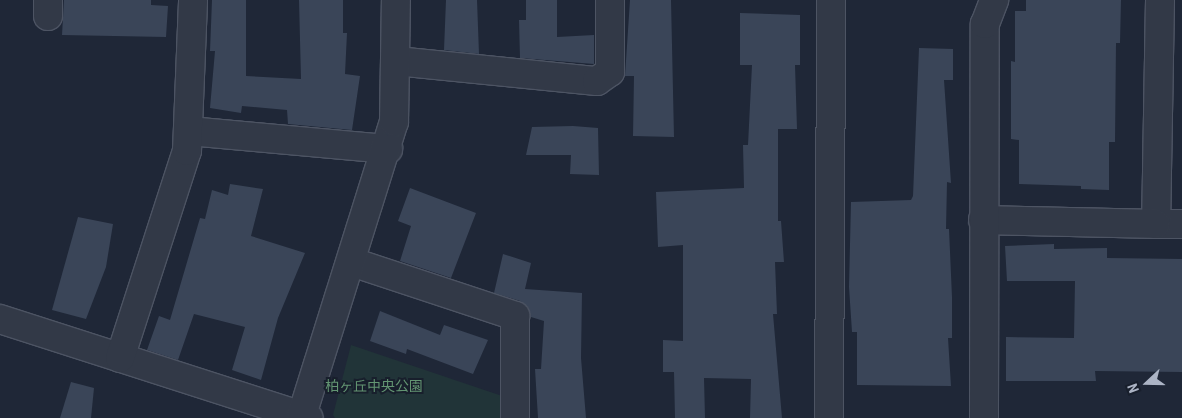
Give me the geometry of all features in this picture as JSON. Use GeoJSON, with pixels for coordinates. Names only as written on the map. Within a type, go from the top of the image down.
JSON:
{"type":"FeatureCollection","features":[{"type":"Feature","properties":{"kind":"street"},"geometry":{"type":"LineString","coordinates":[[120,358],[187,151],[193,0]]}},
{"type":"Feature","properties":{"kind":"street"},"geometry":{"type":"LineString","coordinates":[[0,319],[304,417],[388,150],[394,122],[396,0]]}},
{"type":"Feature","properties":{"kind":"street"},"geometry":{"type":"LineString","coordinates":[[396,61],[597,81],[610,72],[610,0]]}},
{"type":"Feature","properties":{"kind":"street"},"geometry":{"type":"LineString","coordinates":[[828,418],[831,0]]}},
{"type":"Feature","properties":{"kind":"street"},"geometry":{"type":"LineString","coordinates":[[984,418],[985,24],[994,0]]}},
{"type":"Feature","properties":{"kind":"street"},"geometry":{"type":"LineString","coordinates":[[984,220],[1169,224],[1160,0]]}},
{"type":"Feature","properties":{"kind":"street"},"geometry":{"type":"LineString","coordinates":[[189,131],[388,150]]}},
{"type":"Feature","properties":{"kind":"street"},"geometry":{"type":"LineString","coordinates":[[352,262],[515,316],[515,418]]}},
{"type":"Feature","properties":{"kind":"green space","name":"柏ヶ丘中央公園"},"geometry":{"type":"Polygon","coordinates":[[[351,345],[508,398],[508,418],[335,418],[333,415],[351,345]]]}},
{"type":"Feature","properties":{"kind":"building"},"geometry":{"type":"Polygon","coordinates":[[[64,0],[151,0],[151,5],[168,6],[166,37],[62,35],[64,0]]]}},
{"type":"Feature","properties":{"kind":"building"},"geometry":{"type":"Polygon","coordinates":[[[212,0],[246,0],[246,76],[301,79],[299,0],[343,0],[343,33],[347,33],[345,74],[360,76],[352,130],[288,124],[287,110],[242,106],[241,113],[210,108],[215,51],[210,51],[212,0]]]}},
{"type":"Feature","properties":{"kind":"building"},"geometry":{"type":"Polygon","coordinates":[[[446,0],[477,0],[479,54],[444,50],[446,0]]]}},
{"type":"Feature","properties":{"kind":"building"},"geometry":{"type":"Polygon","coordinates":[[[526,0],[557,0],[557,37],[594,35],[594,64],[520,58],[519,20],[526,20],[526,0]]]}},
{"type":"Feature","properties":{"kind":"building"},"geometry":{"type":"Polygon","coordinates":[[[630,0],[671,0],[674,137],[633,136],[634,76],[625,76],[630,0]]]}},
{"type":"Feature","properties":{"kind":"building"},"geometry":{"type":"Polygon","coordinates":[[[1026,0],[1121,0],[1120,43],[1116,43],[1115,142],[1109,142],[1109,190],[1081,189],[1081,186],[1019,184],[1019,140],[1011,139],[1011,61],[1015,62],[1015,11],[1026,11],[1026,0]]]}},
{"type":"Feature","properties":{"kind":"building"},"geometry":{"type":"Polygon","coordinates":[[[740,13],[800,15],[800,65],[795,65],[797,129],[778,129],[778,221],[781,221],[784,262],[775,262],[777,314],[773,314],[782,418],[750,418],[751,379],[704,378],[705,418],[675,418],[674,372],[663,372],[663,340],[683,341],[683,245],[658,247],[656,192],[744,188],[743,145],[748,145],[752,65],[740,65],[740,13]]]}},
{"type":"Feature","properties":{"kind":"building"},"geometry":{"type":"Polygon","coordinates":[[[919,48],[953,49],[953,80],[944,80],[951,183],[947,182],[946,229],[949,229],[952,297],[952,338],[948,338],[951,386],[857,385],[857,332],[852,332],[849,287],[851,202],[911,200],[913,196],[919,48]]]}},
{"type":"Feature","properties":{"kind":"building"},"geometry":{"type":"Polygon","coordinates":[[[573,126],[598,128],[599,175],[570,174],[571,155],[526,155],[532,127],[573,126]]]}},
{"type":"Feature","properties":{"kind":"building"},"geometry":{"type":"Polygon","coordinates":[[[230,184],[263,189],[251,236],[305,253],[278,318],[261,380],[232,370],[245,327],[194,314],[178,360],[147,350],[159,316],[170,320],[200,218],[205,219],[212,190],[228,195],[230,184]]]}},
{"type":"Feature","properties":{"kind":"building"},"geometry":{"type":"Polygon","coordinates":[[[410,188],[476,213],[451,278],[400,261],[411,226],[398,221],[410,188]]]}},
{"type":"Feature","properties":{"kind":"building"},"geometry":{"type":"Polygon","coordinates":[[[78,217],[113,224],[106,267],[86,319],[52,310],[78,217]]]}},
{"type":"Feature","properties":{"kind":"building"},"geometry":{"type":"Polygon","coordinates":[[[1054,244],[1054,249],[1107,248],[1107,258],[1182,259],[1182,372],[1095,371],[1096,381],[1006,381],[1006,337],[1074,338],[1075,281],[1007,281],[1005,246],[1054,244]]]}},
{"type":"Feature","properties":{"kind":"building"},"geometry":{"type":"Polygon","coordinates":[[[503,254],[531,263],[525,289],[582,293],[581,358],[586,418],[538,418],[535,369],[541,369],[544,321],[531,317],[528,307],[520,301],[494,293],[503,254]]]}},
{"type":"Feature","properties":{"kind":"building"},"geometry":{"type":"Polygon","coordinates":[[[380,311],[440,335],[444,325],[488,340],[473,374],[407,349],[406,354],[370,341],[380,311]]]}},
{"type":"Feature","properties":{"kind":"building"},"geometry":{"type":"Polygon","coordinates":[[[71,382],[94,388],[91,418],[60,418],[71,382]]]}}]}
